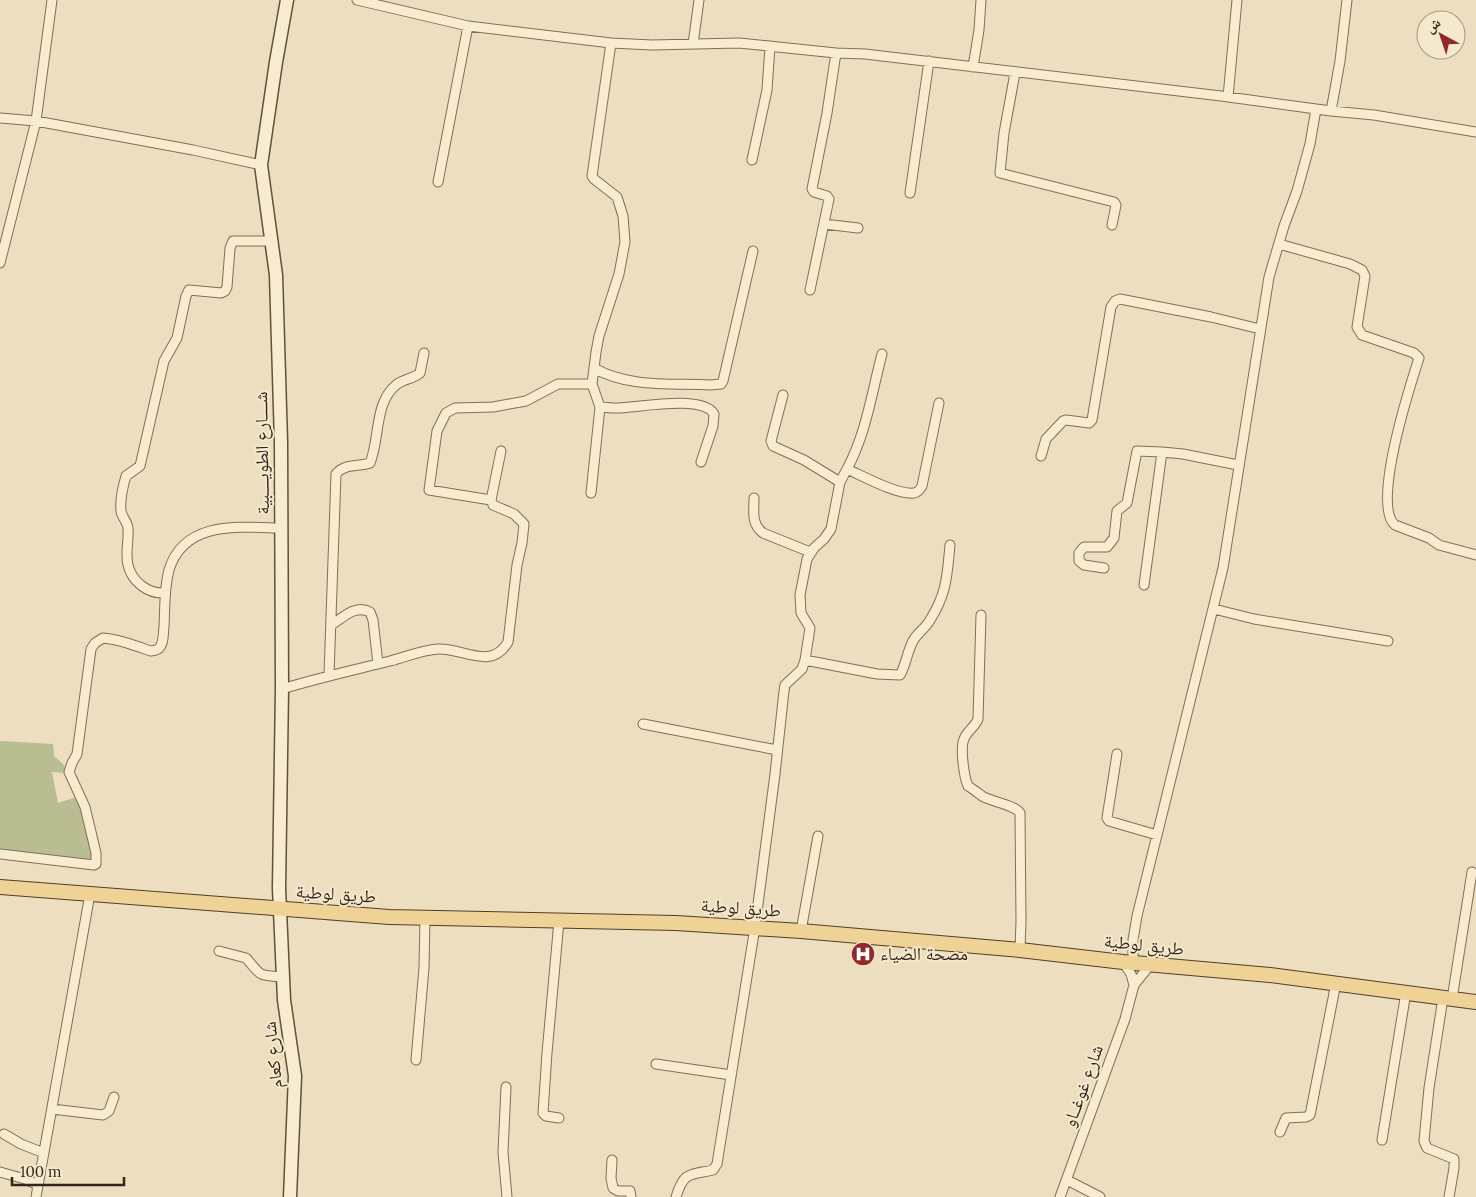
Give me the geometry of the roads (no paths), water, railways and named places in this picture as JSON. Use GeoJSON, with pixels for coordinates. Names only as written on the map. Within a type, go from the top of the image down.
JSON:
{"type":"FeatureCollection","features":[{"type":"Feature","properties":{"kind":"main road","name":"طريق لوطية"},"geometry":{"type":"LineString","coordinates":[[0,887],[280,909],[425,918],[676,923],[801,931],[1020,950],[1128,963],[1270,975],[1476,1002]]}},
{"type":"Feature","properties":{"kind":"street"},"geometry":{"type":"LineString","coordinates":[[0,263],[36,121],[52,0]]}},
{"type":"Feature","properties":{"kind":"street","name":"شــــارع الطويــــبية"},"geometry":{"type":"LineString","coordinates":[[280,909],[282,688],[281,442],[276,275],[261,166],[276,57],[287,0]]}},
{"type":"Feature","properties":{"kind":"street"},"geometry":{"type":"LineString","coordinates":[[357,0],[392,10],[468,26],[610,43],[739,43],[836,53],[865,54],[1374,115],[1476,132]]}},
{"type":"Feature","properties":{"kind":"street"},"geometry":{"type":"LineString","coordinates":[[693,44],[699,0]]}},
{"type":"Feature","properties":{"kind":"street"},"geometry":{"type":"LineString","coordinates":[[973,67],[979,30],[981,0]]}},
{"type":"Feature","properties":{"kind":"street"},"geometry":{"type":"LineString","coordinates":[[1228,98],[1237,0]]}},
{"type":"Feature","properties":{"kind":"street"},"geometry":{"type":"LineString","coordinates":[[1331,111],[1340,61],[1347,0]]}},
{"type":"Feature","properties":{"kind":"street"},"geometry":{"type":"LineString","coordinates":[[438,182],[468,26]]}},
{"type":"Feature","properties":{"kind":"street"},"geometry":{"type":"LineString","coordinates":[[591,493],[600,407],[592,384],[594,368],[599,336],[619,274],[625,242],[623,216],[617,196],[592,176],[610,43]]}},
{"type":"Feature","properties":{"kind":"street"},"geometry":{"type":"LineString","coordinates":[[752,160],[767,90],[770,46]]}},
{"type":"Feature","properties":{"kind":"street"},"geometry":{"type":"LineString","coordinates":[[810,290],[829,199],[827,196],[814,192],[812,189],[827,113],[836,53]]}},
{"type":"Feature","properties":{"kind":"street"},"geometry":{"type":"LineString","coordinates":[[910,193],[929,61]]}},
{"type":"Feature","properties":{"kind":"street"},"geometry":{"type":"LineString","coordinates":[[1015,72],[1004,133],[1000,173],[1114,202],[1116,205],[1112,225]]}},
{"type":"Feature","properties":{"kind":"street"},"geometry":{"type":"LineString","coordinates":[[1134,985],[1128,963],[1137,916],[1223,568],[1269,277],[1297,191],[1310,144],[1316,109]]}},
{"type":"Feature","properties":{"kind":"street"},"geometry":{"type":"LineString","coordinates":[[0,118],[36,121],[193,150],[261,166]]}},
{"type":"Feature","properties":{"kind":"street"},"geometry":{"type":"LineString","coordinates":[[824,224],[858,228]]}},
{"type":"Feature","properties":{"kind":"street"},"geometry":{"type":"LineString","coordinates":[[166,593],[157,594],[147,590],[134,578],[128,565],[128,530],[127,523],[121,512],[126,476],[140,466],[164,361],[177,338],[189,290],[225,291],[227,287],[230,248],[234,241],[272,241]]}},
{"type":"Feature","properties":{"kind":"street"},"geometry":{"type":"LineString","coordinates":[[1279,244],[1350,264],[1362,270],[1365,276],[1357,327],[1359,332],[1362,335],[1414,353],[1417,356],[1400,421],[1387,483],[1392,522],[1395,526],[1429,538],[1439,545],[1476,554]]}},
{"type":"Feature","properties":{"kind":"street"},"geometry":{"type":"LineString","coordinates":[[594,368],[610,376],[629,381],[721,384],[754,251]]}},
{"type":"Feature","properties":{"kind":"street"},"geometry":{"type":"LineString","coordinates":[[1041,456],[1046,439],[1063,422],[1066,420],[1089,423],[1092,420],[1111,307],[1114,301],[1120,299],[1164,307],[1260,329]]}},
{"type":"Feature","properties":{"kind":"street"},"geometry":{"type":"LineString","coordinates":[[329,675],[336,474],[349,466],[370,463],[380,414],[387,396],[396,385],[420,373],[424,353]]}},
{"type":"Feature","properties":{"kind":"street"},"geometry":{"type":"LineString","coordinates":[[676,1197],[682,1181],[690,1174],[713,1170],[716,1167],[755,928],[776,774],[785,685],[802,669],[810,628],[801,613],[800,595],[807,559],[810,552],[824,539],[830,529],[840,482],[854,456],[865,423],[882,354]]}},
{"type":"Feature","properties":{"kind":"street"},"geometry":{"type":"LineString","coordinates":[[282,688],[438,649],[450,649],[472,656],[492,656],[503,651],[508,642],[517,564],[524,524],[514,514],[496,506],[491,500],[429,490],[437,431],[446,413],[455,408],[493,407],[526,400],[558,384],[592,384]]}},
{"type":"Feature","properties":{"kind":"street"},"geometry":{"type":"LineString","coordinates":[[783,395],[771,441],[773,446],[804,460],[840,482]]}},
{"type":"Feature","properties":{"kind":"street"},"geometry":{"type":"LineString","coordinates":[[600,407],[616,408],[676,403],[701,405],[710,409],[714,414],[713,426],[701,462]]}},
{"type":"Feature","properties":{"kind":"street"},"geometry":{"type":"LineString","coordinates":[[848,469],[877,483],[901,491],[918,492],[922,486],[940,403]]}},
{"type":"Feature","properties":{"kind":"street"},"geometry":{"type":"LineString","coordinates":[[491,500],[501,451]]}},
{"type":"Feature","properties":{"kind":"street"},"geometry":{"type":"LineString","coordinates":[[1104,568],[1082,564],[1079,562],[1079,553],[1084,547],[1107,547],[1113,542],[1117,511],[1127,503],[1137,451],[1183,454],[1238,464]]}},
{"type":"Feature","properties":{"kind":"street"},"geometry":{"type":"LineString","coordinates":[[1144,585],[1162,452]]}},
{"type":"Feature","properties":{"kind":"street"},"geometry":{"type":"LineString","coordinates":[[754,498],[753,519],[758,529],[763,533],[810,552]]}},
{"type":"Feature","properties":{"kind":"street"},"geometry":{"type":"LineString","coordinates":[[0,854],[94,865],[97,863],[85,807],[69,772],[77,754],[91,649],[95,643],[103,638],[116,639],[151,651],[158,649],[162,642],[169,570],[174,558],[182,547],[192,539],[205,532],[236,526],[280,528]]}},
{"type":"Feature","properties":{"kind":"street"},"geometry":{"type":"LineString","coordinates":[[805,660],[877,674],[900,675],[912,642],[929,623],[943,598],[947,582],[950,545]]}},
{"type":"Feature","properties":{"kind":"street"},"geometry":{"type":"LineString","coordinates":[[331,625],[356,610],[364,609],[370,612],[373,620],[378,664]]}},
{"type":"Feature","properties":{"kind":"street"},"geometry":{"type":"LineString","coordinates":[[1214,609],[1254,618],[1388,641]]}},
{"type":"Feature","properties":{"kind":"street"},"geometry":{"type":"LineString","coordinates":[[981,615],[978,719],[964,737],[962,743],[963,765],[968,786],[982,796],[1017,809],[1020,813],[1022,904],[1020,950]]}},
{"type":"Feature","properties":{"kind":"street"},"geometry":{"type":"LineString","coordinates":[[643,724],[777,750]]}},
{"type":"Feature","properties":{"kind":"street"},"geometry":{"type":"LineString","coordinates":[[1117,754],[1107,818],[1109,821],[1157,835]]}},
{"type":"Feature","properties":{"kind":"street"},"geometry":{"type":"LineString","coordinates":[[801,931],[818,836]]}},
{"type":"Feature","properties":{"kind":"street"},"geometry":{"type":"LineString","coordinates":[[1448,1197],[1454,1160],[1427,1148],[1424,1140],[1429,1088],[1472,872]]}},
{"type":"Feature","properties":{"kind":"street"},"geometry":{"type":"LineString","coordinates":[[36,1197],[90,894]]}},
{"type":"Feature","properties":{"kind":"street","name":"شارع كعام"},"geometry":{"type":"LineString","coordinates":[[280,909],[282,977],[295,1076],[290,1197]]}},
{"type":"Feature","properties":{"kind":"street"},"geometry":{"type":"LineString","coordinates":[[416,1060],[424,968],[425,918]]}},
{"type":"Feature","properties":{"kind":"street"},"geometry":{"type":"LineString","coordinates":[[559,921],[543,1113],[546,1116],[559,1118]]}},
{"type":"Feature","properties":{"kind":"street"},"geometry":{"type":"LineString","coordinates":[[219,950],[246,958],[256,972],[264,976],[282,977]]}},
{"type":"Feature","properties":{"kind":"street"},"geometry":{"type":"LineString","coordinates":[[1134,985],[1150,964]]}},
{"type":"Feature","properties":{"kind":"street"},"geometry":{"type":"LineString","coordinates":[[1280,1132],[1286,1118],[1310,1115],[1336,983]]}},
{"type":"Feature","properties":{"kind":"street","name":"شارع غوغــاو"},"geometry":{"type":"LineString","coordinates":[[1060,1197],[1125,1020],[1134,985]]}},
{"type":"Feature","properties":{"kind":"street"},"geometry":{"type":"LineString","coordinates":[[1382,1140],[1406,992]]}},
{"type":"Feature","properties":{"kind":"street"},"geometry":{"type":"LineString","coordinates":[[656,1064],[731,1076]]}},
{"type":"Feature","properties":{"kind":"street"},"geometry":{"type":"LineString","coordinates":[[506,1087],[503,1152],[507,1197]]}},
{"type":"Feature","properties":{"kind":"street"},"geometry":{"type":"LineString","coordinates":[[52,1109],[103,1115],[111,1108],[114,1097]]}},
{"type":"Feature","properties":{"kind":"street"},"geometry":{"type":"LineString","coordinates":[[4,1134],[21,1144],[44,1153]]}},
{"type":"Feature","properties":{"kind":"street"},"geometry":{"type":"LineString","coordinates":[[612,1160],[611,1178],[613,1188],[618,1191],[630,1191],[632,1197]]}},
{"type":"Feature","properties":{"kind":"street"},"geometry":{"type":"LineString","coordinates":[[0,1172],[38,1185]]}},
{"type":"Feature","properties":{"kind":"street"},"geometry":{"type":"LineString","coordinates":[[1067,1180],[1100,1197]]}},
{"type":"Feature","properties":{"kind":"place","name":"مصحة الضياء"},"geometry":{"type":"Point","coordinates":[863,954]}}]}
